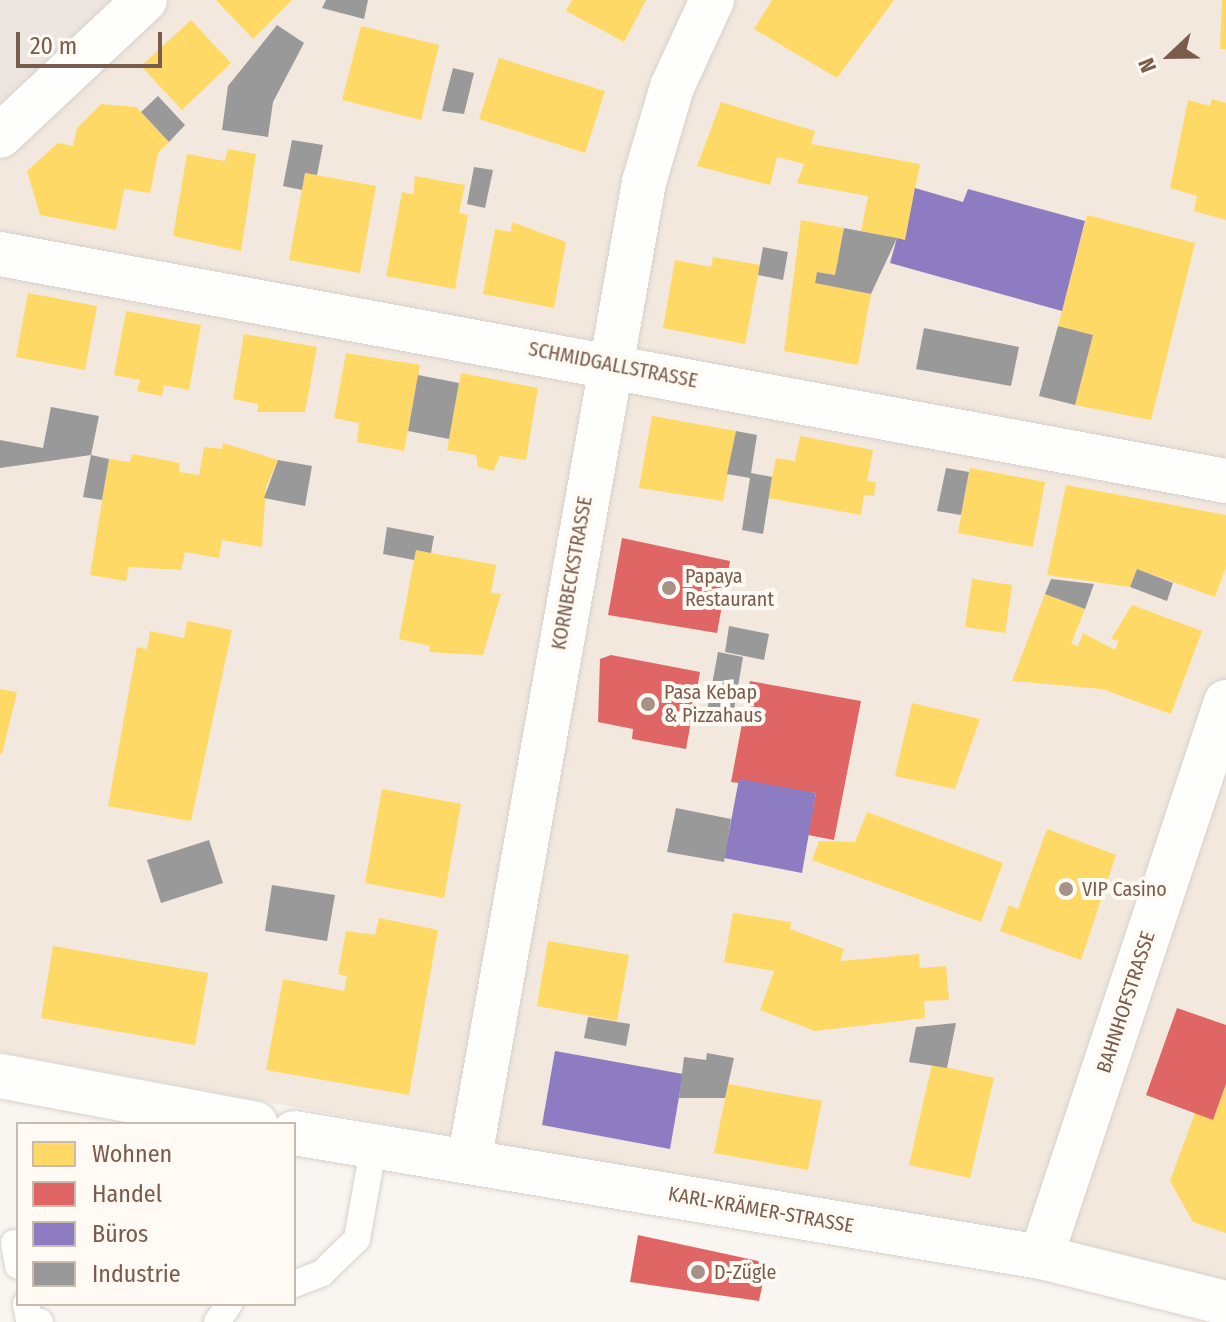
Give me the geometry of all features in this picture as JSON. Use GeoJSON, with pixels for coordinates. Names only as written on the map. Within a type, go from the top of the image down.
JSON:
{"type":"FeatureCollection","features":[{"type":"Feature","properties":{"kind":"street"},"geometry":{"type":"LineString","coordinates":[[0,136],[145,0]]}},
{"type":"Feature","properties":{"kind":"street","name":"KORNBECKSTRASSE"},"geometry":{"type":"LineString","coordinates":[[470,1157],[609,363],[644,182],[672,87],[712,0]]}},
{"type":"Feature","properties":{"kind":"street","name":"SCHMIDGALLSTRASSE"},"geometry":{"type":"LineString","coordinates":[[0,254],[609,363],[1226,481]]}},
{"type":"Feature","properties":{"kind":"street","name":"BAHNHOFSTRASSE"},"geometry":{"type":"LineString","coordinates":[[1041,1257],[1226,702]]}},
{"type":"Feature","properties":{"kind":"street"},"geometry":{"type":"LineString","coordinates":[[0,1076],[245,1122]]}},
{"type":"Feature","properties":{"kind":"street","name":"KARL-KRÄMER-STRASSE"},"geometry":{"type":"LineString","coordinates":[[296,1133],[470,1157],[1041,1257],[1226,1303]]}},
{"type":"Feature","properties":{"kind":"lane"},"geometry":{"type":"LineString","coordinates":[[296,1283],[322,1273],[357,1239],[374,1144]]}},
{"type":"Feature","properties":{"kind":"lane"},"geometry":{"type":"LineString","coordinates":[[26,1306],[29,1320],[40,1322]]}},
{"type":"Feature","properties":{"kind":"shaded area"},"geometry":{"type":"Polygon","coordinates":[[[0,0],[123,0],[0,118],[0,0]]]}},
{"type":"Feature","properties":{"kind":"shaded area"},"geometry":{"type":"Polygon","coordinates":[[[170,0],[1226,0],[1226,1281],[0,1052],[0,160],[170,0]]]}},
{"type":"Feature","properties":{"kind":"building: Wohnen"},"geometry":{"type":"Polygon","coordinates":[[[216,0],[292,0],[253,39],[216,0]]]}},
{"type":"Feature","properties":{"kind":"building: Wohnen"},"geometry":{"type":"Polygon","coordinates":[[[572,0],[646,0],[624,42],[566,11],[572,0]]]}},
{"type":"Feature","properties":{"kind":"building: Wohnen"},"geometry":{"type":"Polygon","coordinates":[[[772,0],[894,0],[837,78],[754,29],[772,0]]]}},
{"type":"Feature","properties":{"kind":"building: Wohnen"},"geometry":{"type":"Polygon","coordinates":[[[1222,0],[1226,0],[1226,49],[1220,49],[1222,0]]]}},
{"type":"Feature","properties":{"kind":"building: Wohnen"},"geometry":{"type":"Polygon","coordinates":[[[191,20],[231,63],[182,110],[141,66],[191,20]]]}},
{"type":"Feature","properties":{"kind":"building: Wohnen"},"geometry":{"type":"Polygon","coordinates":[[[361,26],[439,45],[421,120],[342,100],[361,26]]]}},
{"type":"Feature","properties":{"kind":"building: Wohnen"},"geometry":{"type":"Polygon","coordinates":[[[499,58],[605,91],[585,153],[479,119],[499,58]]]}},
{"type":"Feature","properties":{"kind":"building: Wohnen"},"geometry":{"type":"Polygon","coordinates":[[[1212,99],[1226,103],[1226,220],[1194,211],[1197,196],[1170,188],[1188,100],[1210,106],[1212,99]]]}},
{"type":"Feature","properties":{"kind":"building: Wohnen"},"geometry":{"type":"Polygon","coordinates":[[[721,102],[815,131],[811,144],[920,164],[905,240],[861,231],[868,196],[797,183],[804,164],[777,157],[770,185],[697,166],[721,102]]]}},
{"type":"Feature","properties":{"kind":"building: Wohnen"},"geometry":{"type":"Polygon","coordinates":[[[101,104],[136,107],[169,142],[158,153],[150,193],[124,189],[116,230],[40,215],[27,171],[58,143],[73,146],[77,128],[101,104]]]}},
{"type":"Feature","properties":{"kind":"building: Wohnen"},"geometry":{"type":"Polygon","coordinates":[[[228,149],[256,154],[241,251],[173,236],[187,154],[225,161],[228,149]]]}},
{"type":"Feature","properties":{"kind":"building: Wohnen"},"geometry":{"type":"Polygon","coordinates":[[[305,173],[376,186],[360,273],[289,260],[305,173]]]}},
{"type":"Feature","properties":{"kind":"building: Wohnen"},"geometry":{"type":"Polygon","coordinates":[[[415,176],[465,185],[459,213],[468,215],[455,289],[386,276],[402,192],[413,194],[415,176]]]}},
{"type":"Feature","properties":{"kind":"building: Wohnen"},"geometry":{"type":"Polygon","coordinates":[[[1087,215],[1195,243],[1151,420],[1075,405],[1093,335],[1058,326],[1087,215]]]}},
{"type":"Feature","properties":{"kind":"building: Wohnen"},"geometry":{"type":"Polygon","coordinates":[[[801,220],[844,228],[835,275],[817,272],[815,283],[871,294],[858,365],[784,351],[801,220]]]}},
{"type":"Feature","properties":{"kind":"building: Wohnen"},"geometry":{"type":"Polygon","coordinates":[[[512,222],[566,242],[554,308],[483,294],[495,229],[511,232],[512,222]]]}},
{"type":"Feature","properties":{"kind":"building: Wohnen"},"geometry":{"type":"Polygon","coordinates":[[[713,257],[760,265],[745,344],[663,328],[675,260],[711,267],[713,257]]]}},
{"type":"Feature","properties":{"kind":"building: Wohnen"},"geometry":{"type":"Polygon","coordinates":[[[28,293],[97,306],[85,370],[16,357],[28,293]]]}},
{"type":"Feature","properties":{"kind":"building: Wohnen"},"geometry":{"type":"Polygon","coordinates":[[[126,311],[201,325],[189,390],[164,385],[162,396],[137,391],[140,380],[114,375],[126,311]]]}},
{"type":"Feature","properties":{"kind":"building: Wohnen"},"geometry":{"type":"Polygon","coordinates":[[[244,334],[317,347],[305,412],[257,412],[258,404],[233,399],[244,334]]]}},
{"type":"Feature","properties":{"kind":"building: Wohnen"},"geometry":{"type":"Polygon","coordinates":[[[346,353],[420,365],[404,451],[357,442],[359,423],[334,418],[346,353]]]}},
{"type":"Feature","properties":{"kind":"building: Wohnen"},"geometry":{"type":"Polygon","coordinates":[[[461,373],[538,388],[526,460],[500,456],[493,471],[478,467],[476,455],[447,450],[461,373]]]}},
{"type":"Feature","properties":{"kind":"building: Wohnen"},"geometry":{"type":"Polygon","coordinates":[[[652,416],[736,431],[723,501],[639,488],[652,416]]]}},
{"type":"Feature","properties":{"kind":"building: Wohnen"},"geometry":{"type":"Polygon","coordinates":[[[800,436],[873,450],[867,481],[876,482],[874,496],[864,495],[861,515],[768,498],[776,458],[795,461],[800,436]]]}},
{"type":"Feature","properties":{"kind":"building: Wohnen"},"geometry":{"type":"Polygon","coordinates":[[[223,443],[278,460],[266,487],[262,547],[222,540],[219,558],[185,552],[181,570],[129,567],[126,581],[90,575],[109,459],[130,462],[132,454],[180,463],[179,472],[199,475],[204,447],[222,449],[223,443]]]}},
{"type":"Feature","properties":{"kind":"building: Wohnen"},"geometry":{"type":"Polygon","coordinates":[[[970,468],[1045,482],[1033,547],[958,533],[970,468]]]}},
{"type":"Feature","properties":{"kind":"building: Wohnen"},"geometry":{"type":"Polygon","coordinates":[[[1066,485],[1226,515],[1226,567],[1215,597],[1137,569],[1130,587],[1047,575],[1066,485]]]}},
{"type":"Feature","properties":{"kind":"building: Wohnen"},"geometry":{"type":"Polygon","coordinates":[[[416,550],[496,565],[491,593],[501,594],[483,655],[429,652],[430,646],[399,639],[416,550]]]}},
{"type":"Feature","properties":{"kind":"building: Wohnen"},"geometry":{"type":"Polygon","coordinates":[[[972,579],[1012,585],[1005,633],[965,627],[972,579]]]}},
{"type":"Feature","properties":{"kind":"building: Wohnen"},"geometry":{"type":"Polygon","coordinates":[[[1045,594],[1085,609],[1071,644],[1078,646],[1083,633],[1115,650],[1119,641],[1111,639],[1132,605],[1202,631],[1171,714],[1102,689],[1012,681],[1045,594]]]}},
{"type":"Feature","properties":{"kind":"building: Wohnen"},"geometry":{"type":"Polygon","coordinates":[[[187,621],[232,630],[191,821],[108,806],[137,647],[147,649],[150,631],[184,638],[187,621]]]}},
{"type":"Feature","properties":{"kind":"building: Wohnen"},"geometry":{"type":"Polygon","coordinates":[[[0,689],[17,692],[2,754],[0,754],[0,689]]]}},
{"type":"Feature","properties":{"kind":"building: Wohnen"},"geometry":{"type":"Polygon","coordinates":[[[912,703],[980,719],[955,789],[895,776],[912,703]]]}},
{"type":"Feature","properties":{"kind":"building: Wohnen"},"geometry":{"type":"Polygon","coordinates":[[[382,789],[461,804],[444,898],[365,883],[382,789]]]}},
{"type":"Feature","properties":{"kind":"building: Wohnen"},"geometry":{"type":"Polygon","coordinates":[[[867,812],[1003,863],[981,922],[812,860],[819,841],[855,842],[867,812]]]}},
{"type":"Feature","properties":{"kind":"building: Wohnen","name":"VIP Casino"},"geometry":{"type":"Polygon","coordinates":[[[1047,829],[1116,855],[1081,960],[1000,931],[1009,905],[1018,909],[1047,829]]]}},
{"type":"Feature","properties":{"kind":"building: Wohnen"},"geometry":{"type":"Polygon","coordinates":[[[733,913],[791,922],[790,929],[844,949],[840,961],[919,954],[920,968],[946,966],[949,1000],[924,1001],[925,1018],[815,1031],[760,1010],[774,971],[724,962],[733,913]]]}},
{"type":"Feature","properties":{"kind":"building: Wohnen"},"geometry":{"type":"Polygon","coordinates":[[[379,918],[438,930],[409,1095],[266,1070],[283,979],[344,991],[347,976],[338,974],[346,931],[375,935],[379,918]]]}},
{"type":"Feature","properties":{"kind":"building: Wohnen"},"geometry":{"type":"Polygon","coordinates":[[[548,941],[629,955],[617,1021],[537,1006],[548,941]]]}},
{"type":"Feature","properties":{"kind":"building: Wohnen"},"geometry":{"type":"Polygon","coordinates":[[[53,946],[208,973],[195,1045],[41,1018],[53,946]]]}},
{"type":"Feature","properties":{"kind":"building: Wohnen"},"geometry":{"type":"Polygon","coordinates":[[[932,1064],[994,1078],[970,1178],[909,1165],[932,1064]]]}},
{"type":"Feature","properties":{"kind":"building: Wohnen"},"geometry":{"type":"Polygon","coordinates":[[[728,1084],[822,1101],[808,1170],[714,1153],[728,1084]]]}},
{"type":"Feature","properties":{"kind":"building: Wohnen"},"geometry":{"type":"Polygon","coordinates":[[[1226,1085],[1226,1233],[1193,1222],[1170,1181],[1195,1113],[1213,1120],[1226,1085]]]}},
{"type":"Feature","properties":{"kind":"building: Handel","name":"Papaya Restaurant"},"geometry":{"type":"Polygon","coordinates":[[[622,538],[730,561],[717,633],[608,615],[622,538]]]}},
{"type":"Feature","properties":{"kind":"building: Handel","name":"Pasa Kebap & Pizzahaus"},"geometry":{"type":"Polygon","coordinates":[[[611,655],[700,672],[686,749],[632,739],[633,729],[598,722],[600,659],[611,655]]]}},
{"type":"Feature","properties":{"kind":"building: Handel"},"geometry":{"type":"Polygon","coordinates":[[[750,681],[861,701],[834,840],[808,835],[816,793],[731,782],[750,681]]]}},
{"type":"Feature","properties":{"kind":"building: Handel"},"geometry":{"type":"Polygon","coordinates":[[[1177,1008],[1226,1025],[1226,1084],[1213,1120],[1146,1095],[1177,1008]]]}},
{"type":"Feature","properties":{"kind":"building: Handel","name":"D-Zügle"},"geometry":{"type":"Polygon","coordinates":[[[638,1235],[767,1263],[759,1301],[630,1282],[638,1235]]]}},
{"type":"Feature","properties":{"kind":"building: Büros"},"geometry":{"type":"Polygon","coordinates":[[[915,188],[963,202],[968,189],[1085,221],[1062,311],[890,263],[897,238],[905,240],[915,188]]]}},
{"type":"Feature","properties":{"kind":"building: Büros"},"geometry":{"type":"Polygon","coordinates":[[[739,779],[816,793],[802,873],[724,858],[739,779]]]}},
{"type":"Feature","properties":{"kind":"building: Büros"},"geometry":{"type":"Polygon","coordinates":[[[555,1051],[683,1074],[670,1149],[542,1125],[555,1051]]]}},
{"type":"Feature","properties":{"kind":"building: Industrie"},"geometry":{"type":"Polygon","coordinates":[[[326,0],[368,0],[364,19],[322,8],[326,0]]]}},
{"type":"Feature","properties":{"kind":"building: Industrie"},"geometry":{"type":"Polygon","coordinates":[[[277,25],[304,43],[273,102],[268,137],[222,130],[228,86],[277,25]]]}},
{"type":"Feature","properties":{"kind":"building: Industrie"},"geometry":{"type":"Polygon","coordinates":[[[453,68],[474,73],[464,114],[442,111],[453,68]]]}},
{"type":"Feature","properties":{"kind":"building: Industrie"},"geometry":{"type":"Polygon","coordinates":[[[158,96],[185,125],[169,142],[141,112],[158,96]]]}},
{"type":"Feature","properties":{"kind":"building: Industrie"},"geometry":{"type":"Polygon","coordinates":[[[292,140],[323,145],[317,175],[305,173],[302,190],[283,186],[292,140]]]}},
{"type":"Feature","properties":{"kind":"building: Industrie"},"geometry":{"type":"Polygon","coordinates":[[[474,167],[493,170],[485,208],[467,204],[474,167]]]}},
{"type":"Feature","properties":{"kind":"building: Industrie"},"geometry":{"type":"Polygon","coordinates":[[[844,228],[897,238],[871,294],[815,283],[817,272],[835,275],[844,228]]]}},
{"type":"Feature","properties":{"kind":"building: Industrie"},"geometry":{"type":"Polygon","coordinates":[[[763,247],[788,252],[783,280],[758,275],[763,247]]]}},
{"type":"Feature","properties":{"kind":"building: Industrie"},"geometry":{"type":"Polygon","coordinates":[[[1058,326],[1093,335],[1075,405],[1039,396],[1058,326]]]}},
{"type":"Feature","properties":{"kind":"building: Industrie"},"geometry":{"type":"Polygon","coordinates":[[[924,328],[1019,347],[1011,386],[916,369],[924,328]]]}},
{"type":"Feature","properties":{"kind":"building: Industrie"},"geometry":{"type":"Polygon","coordinates":[[[418,375],[459,383],[449,439],[408,431],[418,375]]]}},
{"type":"Feature","properties":{"kind":"building: Industrie"},"geometry":{"type":"Polygon","coordinates":[[[51,407],[99,416],[91,455],[0,468],[0,440],[43,448],[51,407]]]}},
{"type":"Feature","properties":{"kind":"building: Industrie"},"geometry":{"type":"Polygon","coordinates":[[[736,431],[757,435],[751,473],[772,477],[763,534],[742,530],[750,478],[727,474],[736,431]]]}},
{"type":"Feature","properties":{"kind":"building: Industrie"},"geometry":{"type":"Polygon","coordinates":[[[91,455],[109,459],[102,500],[83,497],[91,455]]]}},
{"type":"Feature","properties":{"kind":"building: Industrie"},"geometry":{"type":"Polygon","coordinates":[[[278,460],[312,466],[305,506],[264,498],[278,460]]]}},
{"type":"Feature","properties":{"kind":"building: Industrie"},"geometry":{"type":"Polygon","coordinates":[[[946,468],[969,472],[961,515],[937,511],[946,468]]]}},
{"type":"Feature","properties":{"kind":"building: Industrie"},"geometry":{"type":"Polygon","coordinates":[[[387,527],[434,536],[431,553],[416,550],[414,560],[383,554],[387,527]]]}},
{"type":"Feature","properties":{"kind":"building: Industrie"},"geometry":{"type":"Polygon","coordinates":[[[1137,569],[1173,583],[1167,601],[1130,587],[1137,569]]]}},
{"type":"Feature","properties":{"kind":"building: Industrie"},"geometry":{"type":"Polygon","coordinates":[[[1051,579],[1094,584],[1085,609],[1045,594],[1051,579]]]}},
{"type":"Feature","properties":{"kind":"building: Industrie"},"geometry":{"type":"Polygon","coordinates":[[[729,626],[769,634],[764,660],[725,652],[729,626]]]}},
{"type":"Feature","properties":{"kind":"building: Industrie"},"geometry":{"type":"Polygon","coordinates":[[[718,652],[743,657],[732,721],[706,717],[718,652]]]}},
{"type":"Feature","properties":{"kind":"building: Industrie"},"geometry":{"type":"Polygon","coordinates":[[[676,808],[731,819],[724,862],[667,852],[676,808]]]}},
{"type":"Feature","properties":{"kind":"building: Industrie"},"geometry":{"type":"Polygon","coordinates":[[[209,840],[223,883],[161,903],[147,860],[209,840]]]}},
{"type":"Feature","properties":{"kind":"building: Industrie"},"geometry":{"type":"Polygon","coordinates":[[[272,885],[335,895],[327,941],[265,931],[272,885]]]}},
{"type":"Feature","properties":{"kind":"building: Industrie"},"geometry":{"type":"Polygon","coordinates":[[[588,1017],[630,1024],[626,1046],[584,1038],[588,1017]]]}},
{"type":"Feature","properties":{"kind":"building: Industrie"},"geometry":{"type":"Polygon","coordinates":[[[956,1023],[947,1068],[909,1062],[916,1027],[956,1023]]]}},
{"type":"Feature","properties":{"kind":"building: Industrie"},"geometry":{"type":"Polygon","coordinates":[[[707,1053],[734,1058],[725,1098],[679,1098],[684,1057],[706,1060],[707,1053]]]}},
{"type":"Feature","properties":{"kind":"place","name":"Papaya Restaurant"},"geometry":{"type":"Point","coordinates":[669,588]}},
{"type":"Feature","properties":{"kind":"place","name":"Pasa Kebap & Pizzahaus"},"geometry":{"type":"Point","coordinates":[648,704]}},
{"type":"Feature","properties":{"kind":"place","name":"VIP Casino"},"geometry":{"type":"Point","coordinates":[1066,889]}},
{"type":"Feature","properties":{"kind":"place","name":"D-Zügle"},"geometry":{"type":"Point","coordinates":[698,1272]}}]}
